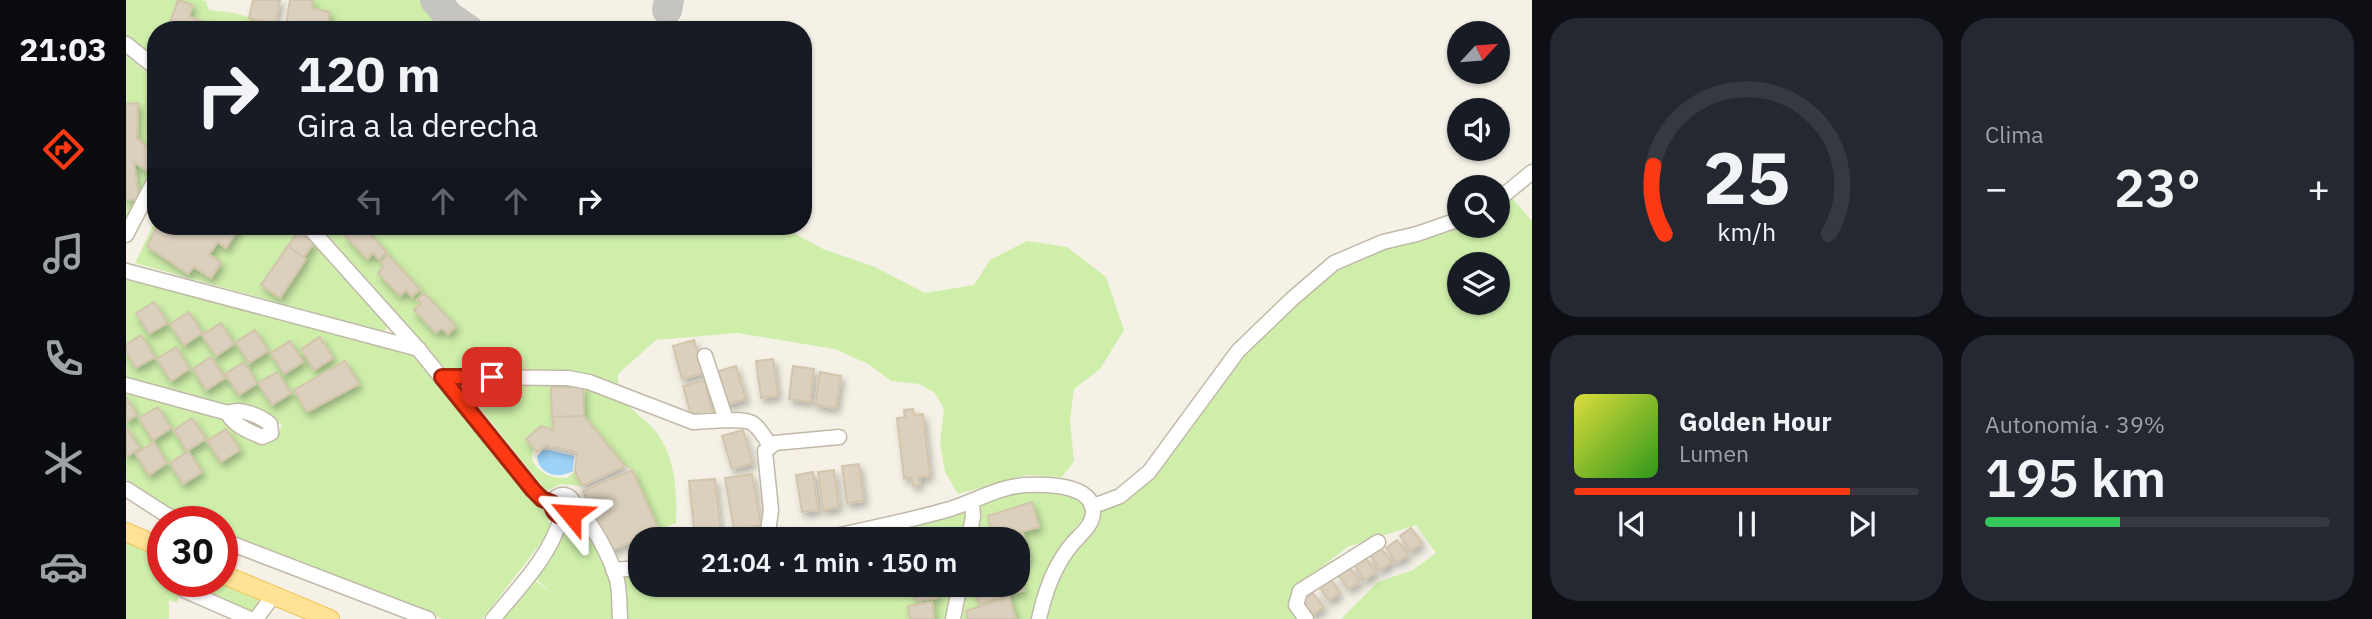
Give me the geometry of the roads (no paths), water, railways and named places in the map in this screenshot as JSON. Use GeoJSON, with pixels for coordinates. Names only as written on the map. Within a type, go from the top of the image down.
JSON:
{"type":"FeatureCollection","features":[{"type":"Feature","properties":{"kind":"main road"},"geometry":{"type":"LineString","coordinates":[[126,532],[147,541]]}},
{"type":"Feature","properties":{"kind":"main road"},"geometry":{"type":"LineString","coordinates":[[238,581],[330,619]]}},
{"type":"Feature","properties":{"kind":"street"},"geometry":{"type":"LineString","coordinates":[[126,44],[147,61]]}},
{"type":"Feature","properties":{"kind":"street"},"geometry":{"type":"LineString","coordinates":[[1510,190],[1532,172]]}},
{"type":"Feature","properties":{"kind":"street"},"geometry":{"type":"LineString","coordinates":[[126,235],[147,195]]}},
{"type":"Feature","properties":{"kind":"street"},"geometry":{"type":"LineString","coordinates":[[1091,504],[1099,504],[1120,496],[1149,472],[1238,351],[1334,263],[1382,242],[1447,224]]}},
{"type":"Feature","properties":{"kind":"street"},"geometry":{"type":"LineString","coordinates":[[316,235],[442,377],[533,490],[542,499],[552,503]]}},
{"type":"Feature","properties":{"kind":"street"},"geometry":{"type":"LineString","coordinates":[[126,271],[419,350]]}},
{"type":"Feature","properties":{"kind":"street"},"geometry":{"type":"LineString","coordinates":[[705,356],[726,420]]}},
{"type":"Feature","properties":{"kind":"street"},"geometry":{"type":"LineString","coordinates":[[442,377],[568,378],[589,383],[693,422],[749,420],[754,422],[770,445]]}},
{"type":"Feature","properties":{"kind":"street"},"geometry":{"type":"LineString","coordinates":[[126,385],[228,412]]}},
{"type":"Feature","properties":{"kind":"street"},"geometry":{"type":"LineString","coordinates":[[769,527],[771,510],[765,451],[770,445],[789,441],[839,437]]}},
{"type":"Feature","properties":{"kind":"street"},"geometry":{"type":"LineString","coordinates":[[874,527],[936,513],[1025,485],[1079,491],[1091,504],[1091,523],[1056,567],[1046,589],[1039,619]]}},
{"type":"Feature","properties":{"kind":"street"},"geometry":{"type":"LineString","coordinates":[[126,489],[153,506]]}},
{"type":"Feature","properties":{"kind":"street"},"geometry":{"type":"LineString","coordinates":[[575,507],[568,516],[561,517],[553,510],[552,503],[556,497],[565,495],[573,500],[575,507],[589,521],[617,581],[620,619]]}},
{"type":"Feature","properties":{"kind":"street"},"geometry":{"type":"LineString","coordinates":[[971,527],[972,502]]}},
{"type":"Feature","properties":{"kind":"street"},"geometry":{"type":"LineString","coordinates":[[493,619],[543,556],[557,532],[561,517]]}},
{"type":"Feature","properties":{"kind":"street"},"geometry":{"type":"LineString","coordinates":[[1306,619],[1296,605],[1300,591],[1378,542]]}},
{"type":"Feature","properties":{"kind":"street"},"geometry":{"type":"LineString","coordinates":[[238,546],[428,619]]}},
{"type":"Feature","properties":{"kind":"street"},"geometry":{"type":"LineString","coordinates":[[613,570],[628,569]]}},
{"type":"Feature","properties":{"kind":"street"},"geometry":{"type":"LineString","coordinates":[[201,597],[253,619],[269,594]]}},
{"type":"Feature","properties":{"kind":"street"},"geometry":{"type":"LineString","coordinates":[[953,619],[957,597]]}},
{"type":"Feature","properties":{"kind":"water"},"geometry":{"type":"Polygon","coordinates":[[[543,450],[574,456],[573,471],[555,475],[545,471],[537,456],[543,450]]]}}]}
